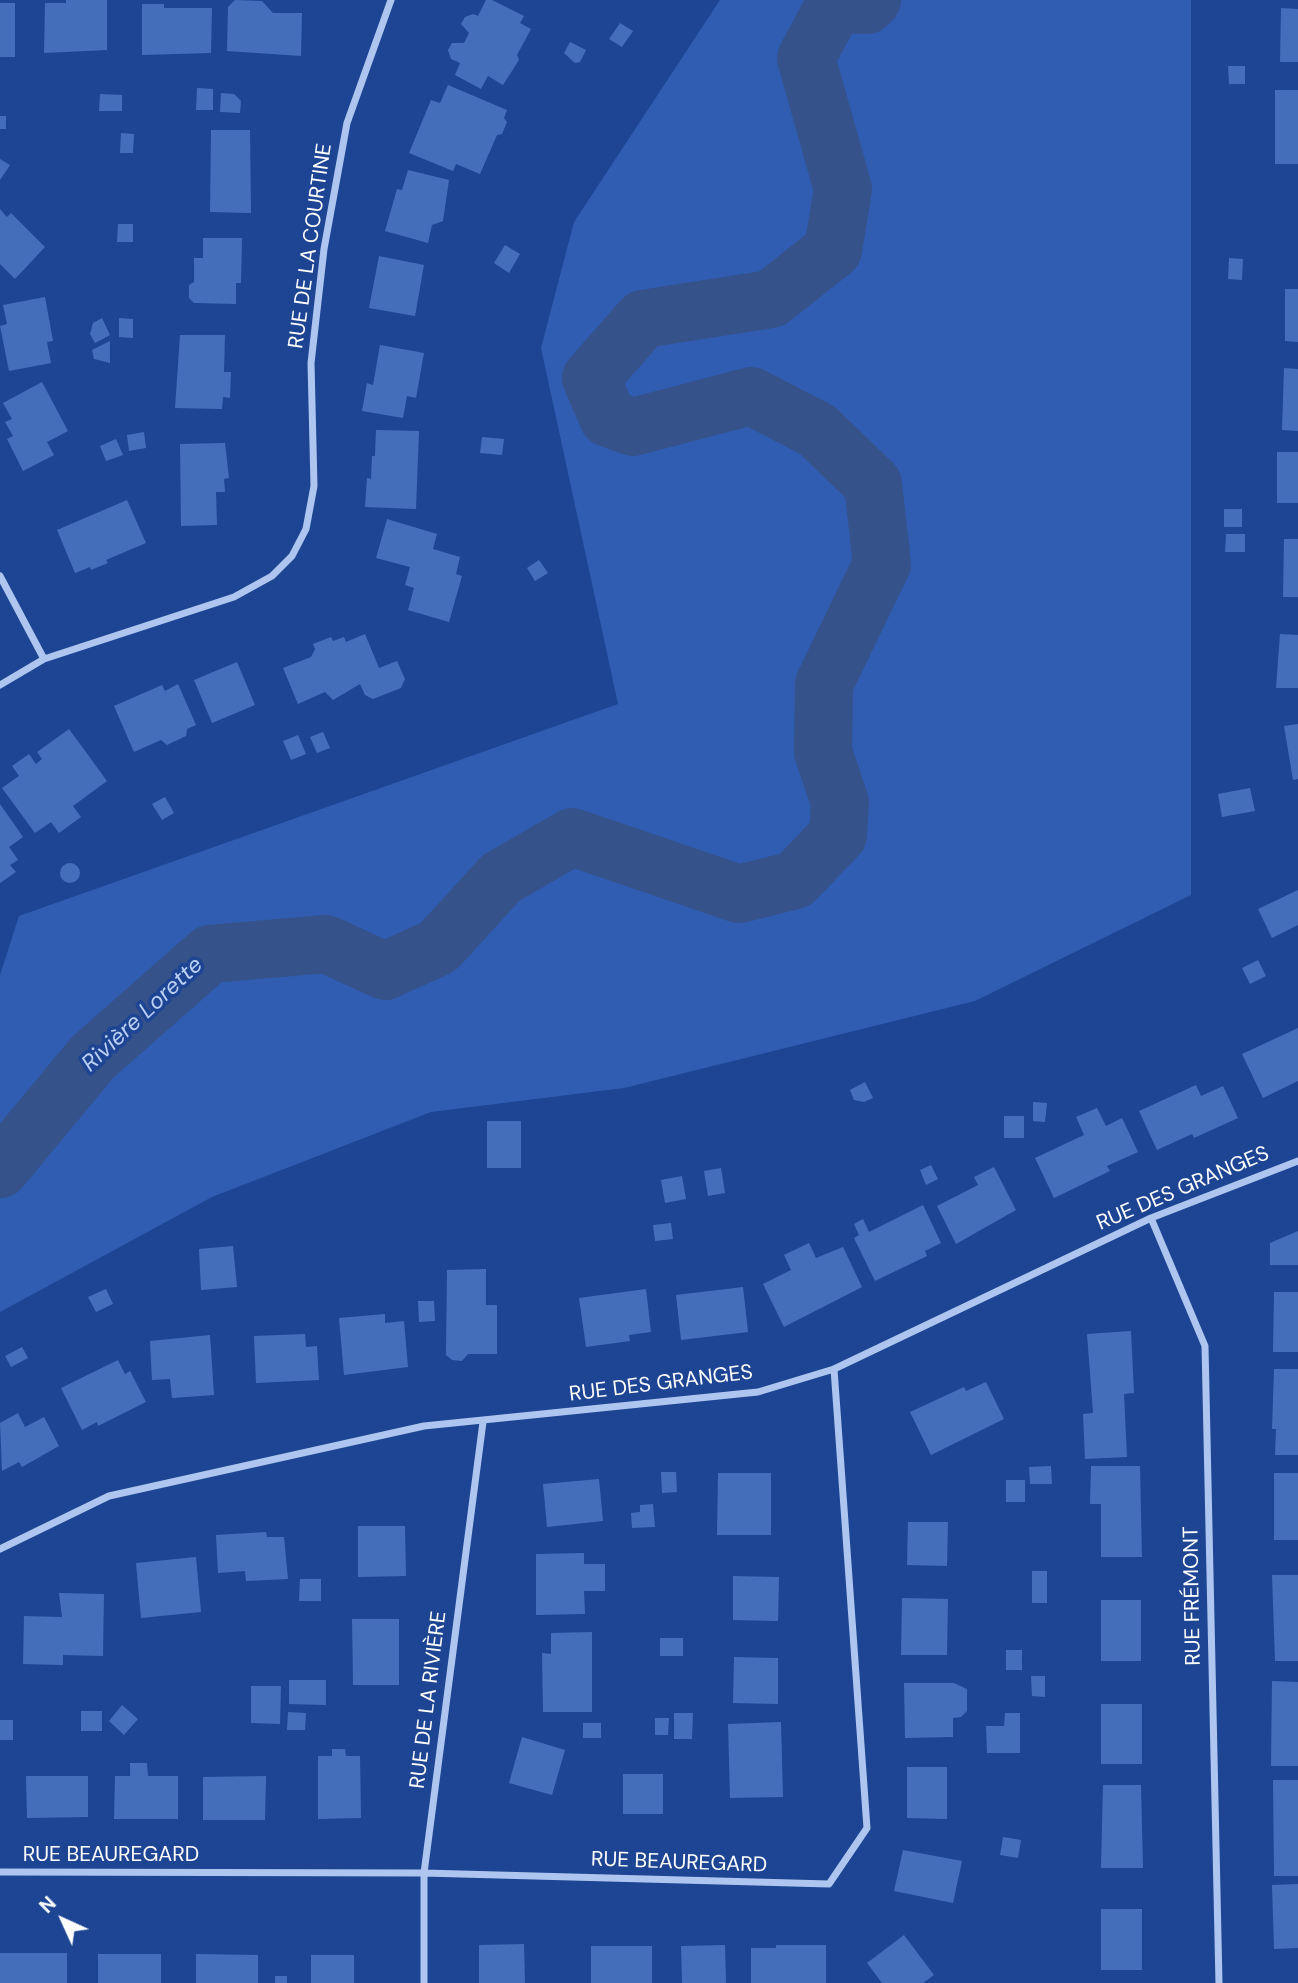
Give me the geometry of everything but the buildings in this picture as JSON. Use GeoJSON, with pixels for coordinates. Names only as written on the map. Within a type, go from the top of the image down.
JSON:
{"type":"FeatureCollection","features":[{"type":"Feature","properties":{"kind":"street","name":"RUE DE LA COURTINE"},"geometry":{"type":"LineString","coordinates":[[0,684],[44,659],[234,597],[272,576],[292,556],[306,529],[314,486],[311,363],[324,249],[348,123],[391,0]]}},
{"type":"Feature","properties":{"kind":"street"},"geometry":{"type":"LineString","coordinates":[[0,576],[44,659]]}},
{"type":"Feature","properties":{"kind":"street","name":"RUE DES GRANGES"},"geometry":{"type":"LineString","coordinates":[[0,1549],[109,1496],[424,1426],[758,1392],[834,1369],[1151,1218],[1298,1161]]}},
{"type":"Feature","properties":{"kind":"street","name":"RUE FRÉMONT"},"geometry":{"type":"LineString","coordinates":[[1151,1218],[1205,1346],[1219,1983]]}},
{"type":"Feature","properties":{"kind":"street","name":"RUE BEAUREGARD"},"geometry":{"type":"LineString","coordinates":[[0,1872],[424,1873],[829,1884],[867,1828],[834,1369]]}},
{"type":"Feature","properties":{"kind":"street","name":"RUE DE LA RIVIÈRE"},"geometry":{"type":"LineString","coordinates":[[424,1983],[424,1873],[483,1422]]}},
{"type":"Feature","properties":{"kind":"shaded area"},"geometry":{"type":"Polygon","coordinates":[[[720,0],[1191,0],[1191,895],[975,1001],[624,1088],[431,1112],[212,1197],[0,1312],[0,975],[19,916],[618,704],[541,348],[574,222],[720,0]]]}},
{"type":"Feature","properties":{"kind":"waterway","name":"Rivière Lorette"},"geometry":{"type":"LineString","coordinates":[[0,1169],[93,1057],[210,954],[326,944],[385,971],[438,947],[501,878],[572,837],[739,894],[795,880],[838,835],[840,802],[823,752],[824,684],[882,564],[873,484],[817,430],[751,396],[633,427],[608,418],[591,378],[643,319],[771,299],[833,250],[843,189],[806,58],[835,4],[867,5],[872,0]]}}]}
